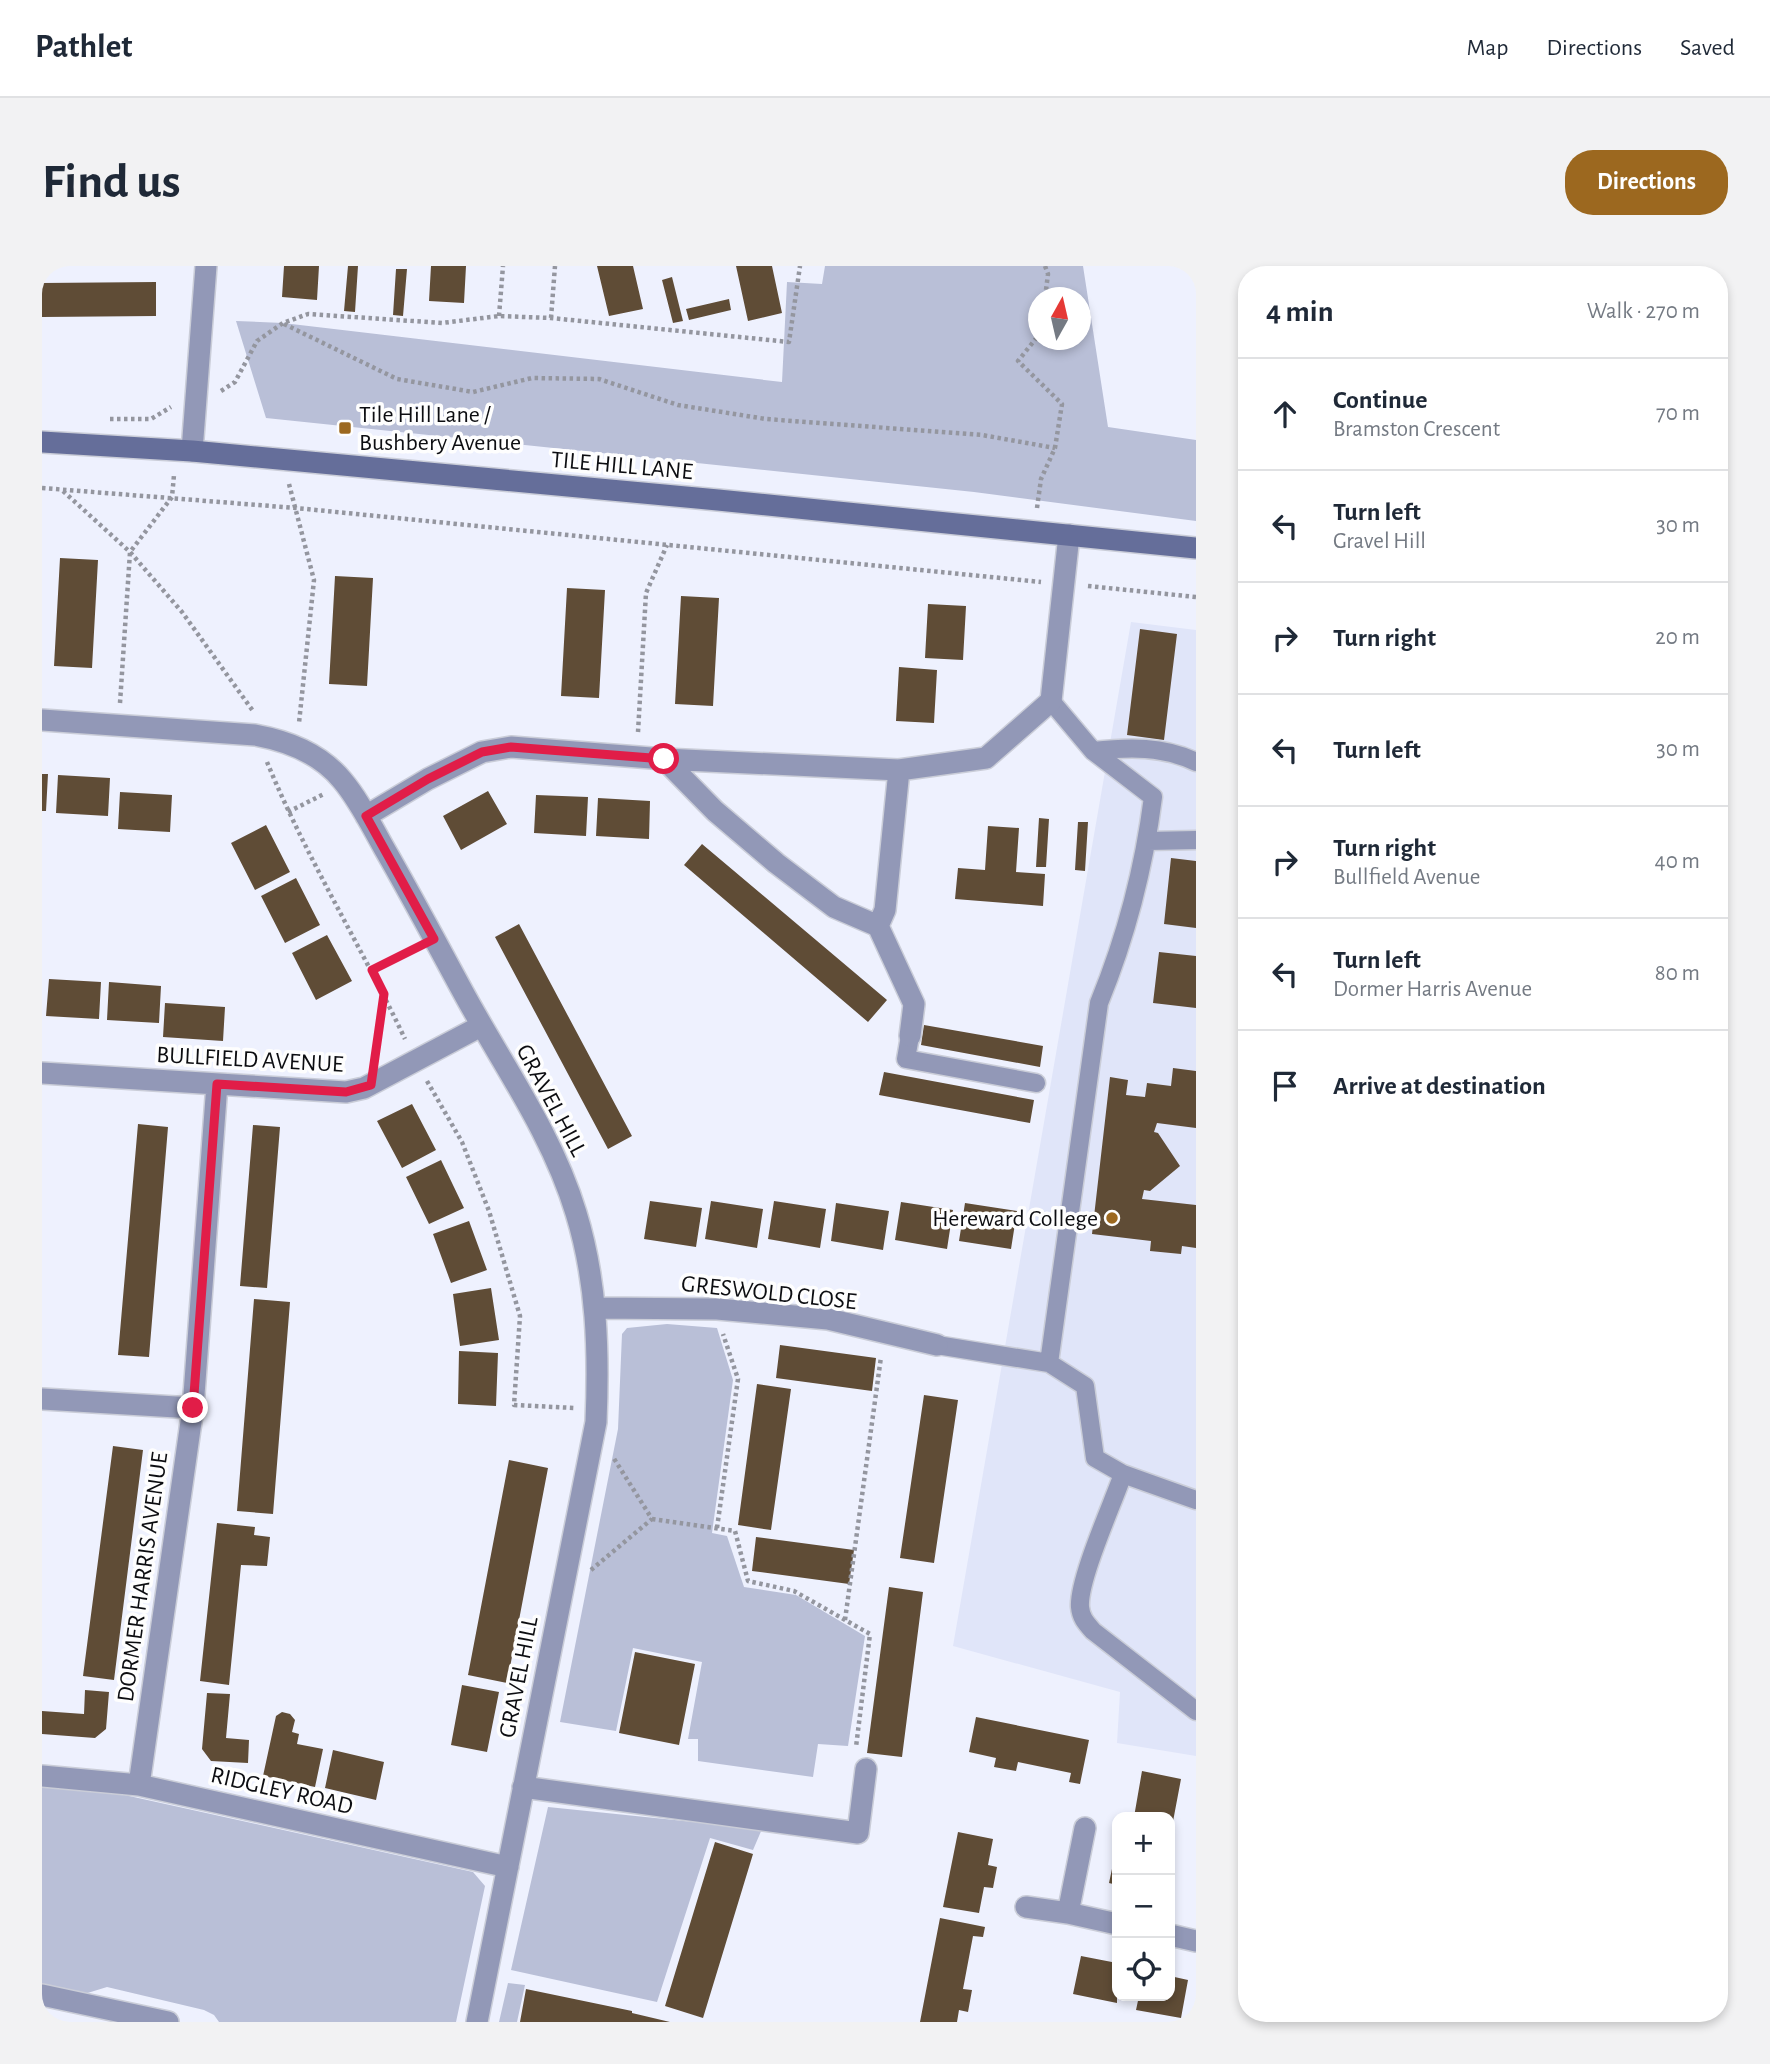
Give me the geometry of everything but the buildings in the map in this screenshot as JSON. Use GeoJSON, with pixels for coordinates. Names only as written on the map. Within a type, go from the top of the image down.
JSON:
{"type":"FeatureCollection","features":[{"type":"Feature","properties":{"kind":"main road","name":"TILE HILL LANE"},"geometry":{"type":"LineString","coordinates":[[42,442],[192,451],[1196,548]]}},
{"type":"Feature","properties":{"kind":"street"},"geometry":{"type":"LineString","coordinates":[[192,451],[206,266]]}},
{"type":"Feature","properties":{"kind":"street"},"geometry":{"type":"LineString","coordinates":[[366,816],[428,779],[482,752],[511,747],[664,759],[899,770],[986,758],[1051,701],[1069,535]]}},
{"type":"Feature","properties":{"kind":"street","name":"GRAVEL HILL"},"geometry":{"type":"LineString","coordinates":[[42,720],[255,735],[297,745],[327,766],[345,784],[366,816],[481,1026],[548,1141],[564,1178],[586,1254],[595,1308],[598,1368],[596,1410],[591,1449],[477,2022]]}},
{"type":"Feature","properties":{"kind":"street"},"geometry":{"type":"LineString","coordinates":[[664,759],[715,811],[776,863],[834,906],[878,926],[914,1004],[910,1036]]}},
{"type":"Feature","properties":{"kind":"street"},"geometry":{"type":"LineString","coordinates":[[878,926],[885,910],[899,770]]}},
{"type":"Feature","properties":{"kind":"street","name":"BULLFIELD AVENUE"},"geometry":{"type":"LineString","coordinates":[[42,1073],[346,1092],[371,1085],[481,1026]]}},
{"type":"Feature","properties":{"kind":"street","name":"DORMER HARRIS AVENUE"},"geometry":{"type":"LineString","coordinates":[[139,1785],[193,1408],[217,1084]]}},
{"type":"Feature","properties":{"kind":"street","name":"GRESWOLD CLOSE"},"geometry":{"type":"LineString","coordinates":[[595,1308],[717,1309],[828,1319],[937,1345]]}},
{"type":"Feature","properties":{"kind":"street"},"geometry":{"type":"LineString","coordinates":[[42,1399],[193,1408]]}},
{"type":"Feature","properties":{"kind":"street"},"geometry":{"type":"LineString","coordinates":[[523,1787],[858,1833],[866,1769]]}},
{"type":"Feature","properties":{"kind":"street","name":"RIDGLEY ROAD"},"geometry":{"type":"LineString","coordinates":[[42,1776],[139,1785],[508,1867]]}},
{"type":"Feature","properties":{"kind":"street"},"geometry":{"type":"LineString","coordinates":[[1068,1913],[1085,1828]]}},
{"type":"Feature","properties":{"kind":"street"},"geometry":{"type":"LineString","coordinates":[[1026,1908],[1068,1913],[1112,1923]]}},
{"type":"Feature","properties":{"kind":"street"},"geometry":{"type":"LineString","coordinates":[[1175,1936],[1196,1941]]}},
{"type":"Feature","properties":{"kind":"street"},"geometry":{"type":"LineString","coordinates":[[42,1995],[168,2022]]}},
{"type":"Feature","properties":{"kind":"lane"},"geometry":{"type":"LineString","coordinates":[[1049,1363],[1100,1003],[1119,955],[1148,841],[1153,797],[1093,751],[1051,701]]}},
{"type":"Feature","properties":{"kind":"lane"},"geometry":{"type":"LineString","coordinates":[[1093,751],[1149,748],[1196,762]]}},
{"type":"Feature","properties":{"kind":"lane"},"geometry":{"type":"LineString","coordinates":[[1148,841],[1196,840]]}},
{"type":"Feature","properties":{"kind":"lane"},"geometry":{"type":"LineString","coordinates":[[910,1036],[906,1059],[1035,1083]]}},
{"type":"Feature","properties":{"kind":"lane"},"geometry":{"type":"LineString","coordinates":[[937,1345],[1049,1363],[1086,1386],[1095,1458],[1123,1474],[1196,1500]]}},
{"type":"Feature","properties":{"kind":"lane"},"geometry":{"type":"LineString","coordinates":[[1123,1474],[1084,1582],[1080,1604],[1083,1619],[1093,1631],[1196,1711]]}},
{"type":"Feature","properties":{"kind":"path"},"geometry":{"type":"LineString","coordinates":[[499,316],[503,266]]}},
{"type":"Feature","properties":{"kind":"path"},"geometry":{"type":"LineString","coordinates":[[551,318],[555,266]]}},
{"type":"Feature","properties":{"kind":"path"},"geometry":{"type":"LineString","coordinates":[[109,418],[150,419],[173,406],[195,407],[235,382],[257,341],[284,323],[308,314],[442,323],[499,316],[551,318],[789,342],[800,266]]}},
{"type":"Feature","properties":{"kind":"path"},"geometry":{"type":"LineString","coordinates":[[1045,266],[1048,274],[1046,287]]}},
{"type":"Feature","properties":{"kind":"path"},"geometry":{"type":"LineString","coordinates":[[284,323],[397,379],[473,392],[532,378],[600,379],[678,405],[766,419],[982,435],[1055,448]]}},
{"type":"Feature","properties":{"kind":"path"},"geometry":{"type":"LineString","coordinates":[[1028,348],[1018,361],[1062,404],[1055,448],[1041,479],[1034,531]]}},
{"type":"Feature","properties":{"kind":"path"},"geometry":{"type":"LineString","coordinates":[[119,725],[130,552],[172,497],[174,471]]}},
{"type":"Feature","properties":{"kind":"path"},"geometry":{"type":"LineString","coordinates":[[42,488],[296,508],[1196,597]]}},
{"type":"Feature","properties":{"kind":"path"},"geometry":{"type":"LineString","coordinates":[[61,490],[130,552],[181,612],[257,717],[255,735],[288,812],[372,970],[416,1062],[462,1142],[488,1211],[520,1316],[514,1405],[596,1410]]}},
{"type":"Feature","properties":{"kind":"path"},"geometry":{"type":"LineString","coordinates":[[296,508],[314,580],[297,745]]}},
{"type":"Feature","properties":{"kind":"path"},"geometry":{"type":"LineString","coordinates":[[637,757],[646,593],[667,545]]}},
{"type":"Feature","properties":{"kind":"path"},"geometry":{"type":"LineString","coordinates":[[288,812],[345,784]]}},
{"type":"Feature","properties":{"kind":"path"},"geometry":{"type":"LineString","coordinates":[[372,970],[434,939]]}},
{"type":"Feature","properties":{"kind":"path"},"geometry":{"type":"LineString","coordinates":[[371,1085],[384,994]]}},
{"type":"Feature","properties":{"kind":"path"},"geometry":{"type":"LineString","coordinates":[[717,1309],[737,1379],[717,1528]]}},
{"type":"Feature","properties":{"kind":"path"},"geometry":{"type":"LineString","coordinates":[[845,1620],[885,1332]]}},
{"type":"Feature","properties":{"kind":"path"},"geometry":{"type":"LineString","coordinates":[[591,1449],[610,1451],[652,1518],[735,1531],[748,1581],[794,1591],[870,1634],[856,1748],[866,1769]]}},
{"type":"Feature","properties":{"kind":"path"},"geometry":{"type":"LineString","coordinates":[[565,1575],[583,1577],[652,1518]]}},
{"type":"Feature","properties":{"kind":"shaded area"},"geometry":{"type":"Polygon","coordinates":[[[825,266],[1083,266],[1086,287],[1028,287],[1028,350],[1091,350],[1091,318],[1108,427],[1196,440],[1196,521],[974,492],[266,418],[236,321],[283,323],[782,382],[787,282],[822,284],[825,266]]]}},
{"type":"Feature","properties":{"kind":"shaded area","name":"Hereward College"},"geometry":{"type":"Polygon","coordinates":[[[1131,622],[1196,630],[1196,1756],[1117,1743],[1120,1692],[953,1646],[1131,622]]]}},
{"type":"Feature","properties":{"kind":"shaded area"},"geometry":{"type":"Polygon","coordinates":[[[667,1324],[717,1328],[733,1380],[712,1533],[727,1536],[744,1587],[796,1595],[865,1636],[848,1746],[818,1744],[813,1777],[698,1761],[698,1739],[688,1739],[702,1662],[633,1648],[616,1731],[560,1722],[618,1429],[622,1334],[627,1328],[667,1324]]]}},
{"type":"Feature","properties":{"kind":"shaded area"},"geometry":{"type":"Polygon","coordinates":[[[42,1787],[111,1792],[473,1872],[485,1886],[456,2022],[219,2022],[214,2015],[204,2010],[107,1987],[81,1995],[42,1985],[42,1787]]]}},
{"type":"Feature","properties":{"kind":"shaded area"},"geometry":{"type":"Polygon","coordinates":[[[548,1807],[762,1829],[753,1850],[710,1838],[657,2002],[511,1970],[548,1807]]]}},
{"type":"Feature","properties":{"kind":"shaded area"},"geometry":{"type":"Polygon","coordinates":[[[508,1983],[525,1985],[517,2022],[499,2022],[508,1983]]]}},
{"type":"Feature","properties":{"kind":"place","name":"Tile Hill Lane / Bushbery Avenue"},"geometry":{"type":"Point","coordinates":[345,428]}},
{"type":"Feature","properties":{"kind":"place","name":"Hereward College"},"geometry":{"type":"Point","coordinates":[1112,1218]}},
{"type":"Feature","properties":{"kind":"route"},"geometry":{"type":"LineString","coordinates":[[193,1408],[217,1084],[346,1092],[371,1085],[384,994],[372,970],[434,939],[366,816],[428,779],[482,752],[511,747],[664,759]]}}]}
